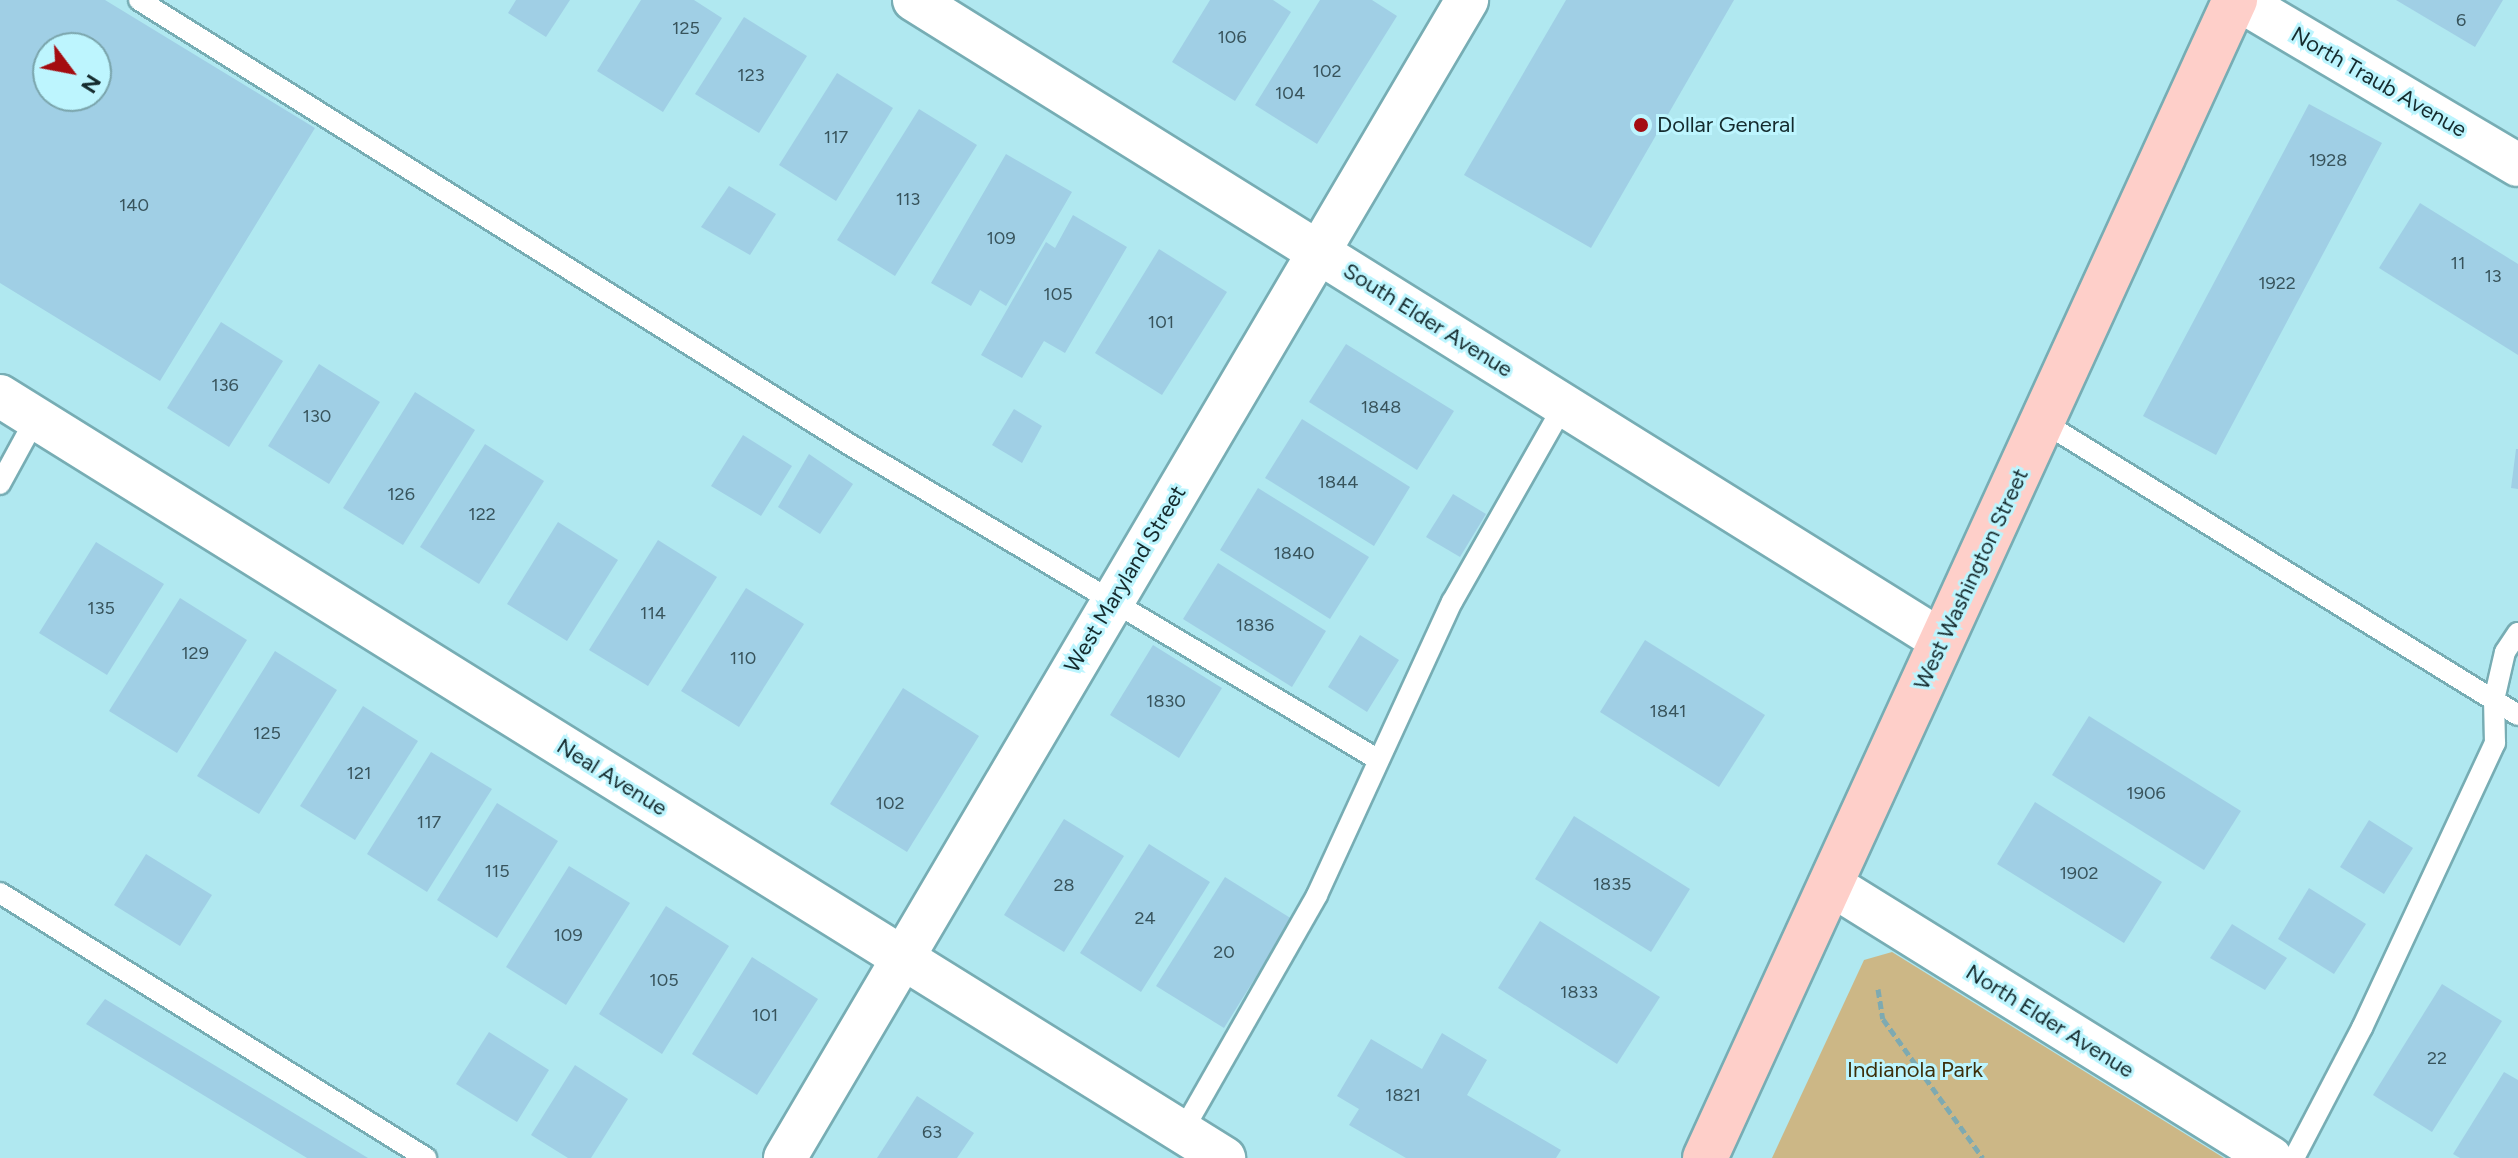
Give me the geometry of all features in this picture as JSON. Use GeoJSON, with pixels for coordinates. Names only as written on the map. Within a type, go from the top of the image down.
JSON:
{"type":"FeatureCollection","features":[{"type":"Feature","properties":{"kind":"main road","name":"West Washington Street"},"geometry":{"type":"LineString","coordinates":[[1705,1158],[2237,0]]}},
{"type":"Feature","properties":{"kind":"street","name":"South Elder Avenue"},"geometry":{"type":"LineString","coordinates":[[914,0],[1942,641]]}},
{"type":"Feature","properties":{"kind":"street","name":"West Maryland Street"},"geometry":{"type":"LineString","coordinates":[[785,1158],[1467,0]]}},
{"type":"Feature","properties":{"kind":"street","name":"North Traub Avenue"},"geometry":{"type":"LineString","coordinates":[[2237,0],[2518,165]]}},
{"type":"Feature","properties":{"kind":"street","name":"Neal Avenue"},"geometry":{"type":"LineString","coordinates":[[0,396],[1224,1158]]}},
{"type":"Feature","properties":{"kind":"street","name":"North Elder Avenue"},"geometry":{"type":"LineString","coordinates":[[1830,884],[2271,1158]]}},
{"type":"Feature","properties":{"kind":"lane"},"geometry":{"type":"LineString","coordinates":[[139,0],[847,443],[1377,759]]}},
{"type":"Feature","properties":{"kind":"lane"},"geometry":{"type":"LineString","coordinates":[[1182,1132],[1317,895],[1377,759],[1452,602],[1564,405]]}},
{"type":"Feature","properties":{"kind":"lane"},"geometry":{"type":"LineString","coordinates":[[0,484],[36,418]]}},
{"type":"Feature","properties":{"kind":"lane"},"geometry":{"type":"LineString","coordinates":[[2043,422],[2518,715]]}},
{"type":"Feature","properties":{"kind":"lane"},"geometry":{"type":"LineString","coordinates":[[2294,1158],[2362,1028],[2495,743],[2494,700],[2505,652],[2518,633]]}},
{"type":"Feature","properties":{"kind":"lane"},"geometry":{"type":"LineString","coordinates":[[0,893],[426,1158]]}},
{"type":"Feature","properties":{"kind":"path"},"geometry":{"type":"LineString","coordinates":[[1878,989],[1883,1019],[1983,1158]]}},
{"type":"Feature","properties":{"kind":"green space","name":"Indianola Park"},"geometry":{"type":"Polygon","coordinates":[[[1892,952],[2224,1158],[1772,1158],[1864,960],[1892,952]]]}},
{"type":"Feature","properties":{"kind":"building"},"geometry":{"type":"Polygon","coordinates":[[[0,0],[105,0],[315,128],[160,381],[0,283],[0,0]]]}},
{"type":"Feature","properties":{"kind":"building"},"geometry":{"type":"Polygon","coordinates":[[[516,0],[570,0],[546,37],[508,13],[516,0]]]}},
{"type":"Feature","properties":{"kind":"building"},"geometry":{"type":"Polygon","coordinates":[[[641,0],[694,0],[722,18],[663,112],[597,71],[641,0]]]}},
{"type":"Feature","properties":{"kind":"building"},"geometry":{"type":"Polygon","coordinates":[[[1210,0],[1273,0],[1291,12],[1235,101],[1172,62],[1210,0]]]}},
{"type":"Feature","properties":{"kind":"building"},"geometry":{"type":"Polygon","coordinates":[[[1320,0],[1372,0],[1397,16],[1317,144],[1255,105],[1320,0]]]}},
{"type":"Feature","properties":{"kind":"building"},"geometry":{"type":"Polygon","coordinates":[[[1566,0],[1734,0],[1591,248],[1464,175],[1566,0]]]}},
{"type":"Feature","properties":{"kind":"building"},"geometry":{"type":"Polygon","coordinates":[[[2396,0],[2503,0],[2475,47],[2396,0]]]}},
{"type":"Feature","properties":{"kind":"building"},"geometry":{"type":"Polygon","coordinates":[[[744,17],[807,56],[759,133],[695,94],[744,17]]]}},
{"type":"Feature","properties":{"kind":"building"},"geometry":{"type":"Polygon","coordinates":[[[837,73],[893,108],[836,201],[779,165],[837,73]]]}},
{"type":"Feature","properties":{"kind":"building"},"geometry":{"type":"Polygon","coordinates":[[[2309,104],[2382,143],[2216,455],[2143,416],[2309,104]]]}},
{"type":"Feature","properties":{"kind":"building"},"geometry":{"type":"Polygon","coordinates":[[[919,109],[977,145],[895,276],[837,240],[919,109]]]}},
{"type":"Feature","properties":{"kind":"building"},"geometry":{"type":"Polygon","coordinates":[[[1006,154],[1072,192],[1006,306],[980,290],[971,306],[931,283],[1006,154]]]}},
{"type":"Feature","properties":{"kind":"building"},"geometry":{"type":"Polygon","coordinates":[[[729,186],[776,214],[750,255],[701,227],[729,186]]]}},
{"type":"Feature","properties":{"kind":"building"},"geometry":{"type":"Polygon","coordinates":[[[2420,203],[2518,264],[2518,355],[2379,268],[2420,203]]]}},
{"type":"Feature","properties":{"kind":"building"},"geometry":{"type":"Polygon","coordinates":[[[1073,215],[1127,247],[1065,353],[1044,341],[1022,378],[981,355],[1046,242],[1055,248],[1073,215]]]}},
{"type":"Feature","properties":{"kind":"building"},"geometry":{"type":"Polygon","coordinates":[[[1159,249],[1227,292],[1162,395],[1095,353],[1159,249]]]}},
{"type":"Feature","properties":{"kind":"building"},"geometry":{"type":"Polygon","coordinates":[[[221,322],[283,361],[229,447],[167,408],[221,322]]]}},
{"type":"Feature","properties":{"kind":"building"},"geometry":{"type":"Polygon","coordinates":[[[1346,344],[1454,411],[1417,470],[1309,402],[1346,344]]]}},
{"type":"Feature","properties":{"kind":"building"},"geometry":{"type":"Polygon","coordinates":[[[319,364],[380,402],[329,484],[268,446],[319,364]]]}},
{"type":"Feature","properties":{"kind":"building"},"geometry":{"type":"Polygon","coordinates":[[[415,392],[475,430],[403,545],[343,508],[415,392]]]}},
{"type":"Feature","properties":{"kind":"building"},"geometry":{"type":"Polygon","coordinates":[[[1014,409],[1042,426],[1022,463],[992,445],[1014,409]]]}},
{"type":"Feature","properties":{"kind":"building"},"geometry":{"type":"Polygon","coordinates":[[[1302,419],[1410,487],[1374,546],[1265,478],[1302,419]]]}},
{"type":"Feature","properties":{"kind":"building"},"geometry":{"type":"Polygon","coordinates":[[[743,435],[792,466],[761,516],[711,486],[743,435]]]}},
{"type":"Feature","properties":{"kind":"building"},"geometry":{"type":"Polygon","coordinates":[[[485,444],[544,481],[479,584],[420,547],[485,444]]]}},
{"type":"Feature","properties":{"kind":"building"},"geometry":{"type":"Polygon","coordinates":[[[2518,449],[2518,489],[2511,488],[2518,449]]]}},
{"type":"Feature","properties":{"kind":"building"},"geometry":{"type":"Polygon","coordinates":[[[809,454],[853,484],[820,534],[778,507],[809,454]]]}},
{"type":"Feature","properties":{"kind":"building"},"geometry":{"type":"Polygon","coordinates":[[[1258,488],[1369,557],[1330,619],[1220,550],[1258,488]]]}},
{"type":"Feature","properties":{"kind":"building"},"geometry":{"type":"Polygon","coordinates":[[[1453,494],[1486,514],[1460,557],[1426,537],[1453,494]]]}},
{"type":"Feature","properties":{"kind":"building"},"geometry":{"type":"Polygon","coordinates":[[[558,522],[618,560],[567,641],[507,604],[558,522]]]}},
{"type":"Feature","properties":{"kind":"building"},"geometry":{"type":"Polygon","coordinates":[[[658,540],[717,577],[648,686],[589,650],[658,540]]]}},
{"type":"Feature","properties":{"kind":"building"},"geometry":{"type":"Polygon","coordinates":[[[96,542],[164,584],[107,675],[39,633],[96,542]]]}},
{"type":"Feature","properties":{"kind":"building"},"geometry":{"type":"Polygon","coordinates":[[[1218,563],[1326,631],[1292,687],[1183,619],[1218,563]]]}},
{"type":"Feature","properties":{"kind":"building"},"geometry":{"type":"Polygon","coordinates":[[[746,588],[804,624],[739,727],[681,691],[746,588]]]}},
{"type":"Feature","properties":{"kind":"building"},"geometry":{"type":"Polygon","coordinates":[[[180,598],[247,640],[177,753],[109,711],[180,598]]]}},
{"type":"Feature","properties":{"kind":"building"},"geometry":{"type":"Polygon","coordinates":[[[1360,635],[1399,660],[1367,712],[1328,687],[1360,635]]]}},
{"type":"Feature","properties":{"kind":"building"},"geometry":{"type":"Polygon","coordinates":[[[1645,640],[1765,715],[1719,787],[1600,712],[1645,640]]]}},
{"type":"Feature","properties":{"kind":"building"},"geometry":{"type":"Polygon","coordinates":[[[1153,645],[1222,688],[1179,758],[1110,715],[1153,645]]]}},
{"type":"Feature","properties":{"kind":"building"},"geometry":{"type":"Polygon","coordinates":[[[275,651],[337,690],[259,814],[197,776],[275,651]]]}},
{"type":"Feature","properties":{"kind":"building"},"geometry":{"type":"Polygon","coordinates":[[[903,688],[979,736],[907,852],[830,804],[903,688]]]}},
{"type":"Feature","properties":{"kind":"building"},"geometry":{"type":"Polygon","coordinates":[[[363,706],[418,741],[355,840],[300,806],[363,706]]]}},
{"type":"Feature","properties":{"kind":"building"},"geometry":{"type":"Polygon","coordinates":[[[2089,716],[2241,811],[2204,870],[2052,775],[2089,716]]]}},
{"type":"Feature","properties":{"kind":"building"},"geometry":{"type":"Polygon","coordinates":[[[431,752],[492,789],[427,892],[367,854],[431,752]]]}},
{"type":"Feature","properties":{"kind":"building"},"geometry":{"type":"Polygon","coordinates":[[[2035,802],[2162,882],[2124,943],[1997,864],[2035,802]]]}},
{"type":"Feature","properties":{"kind":"building"},"geometry":{"type":"Polygon","coordinates":[[[497,803],[558,841],[497,938],[437,900],[497,803]]]}},
{"type":"Feature","properties":{"kind":"building"},"geometry":{"type":"Polygon","coordinates":[[[1574,816],[1690,889],[1651,952],[1535,879],[1574,816]]]}},
{"type":"Feature","properties":{"kind":"building"},"geometry":{"type":"Polygon","coordinates":[[[1064,819],[1124,856],[1064,952],[1004,915],[1064,819]]]}},
{"type":"Feature","properties":{"kind":"building"},"geometry":{"type":"Polygon","coordinates":[[[2369,820],[2413,848],[2384,894],[2340,867],[2369,820]]]}},
{"type":"Feature","properties":{"kind":"building"},"geometry":{"type":"Polygon","coordinates":[[[1149,844],[1210,882],[1141,992],[1080,953],[1149,844]]]}},
{"type":"Feature","properties":{"kind":"building"},"geometry":{"type":"Polygon","coordinates":[[[146,854],[212,895],[180,946],[114,905],[146,854]]]}},
{"type":"Feature","properties":{"kind":"building"},"geometry":{"type":"Polygon","coordinates":[[[569,866],[630,903],[566,1005],[506,967],[569,866]]]}},
{"type":"Feature","properties":{"kind":"building"},"geometry":{"type":"Polygon","coordinates":[[[1225,877],[1292,919],[1224,1028],[1156,986],[1225,877]]]}},
{"type":"Feature","properties":{"kind":"building"},"geometry":{"type":"Polygon","coordinates":[[[2309,888],[2366,924],[2334,974],[2278,939],[2309,888]]]}},
{"type":"Feature","properties":{"kind":"building"},"geometry":{"type":"Polygon","coordinates":[[[666,906],[729,946],[662,1054],[599,1014],[666,906]]]}},
{"type":"Feature","properties":{"kind":"building"},"geometry":{"type":"Polygon","coordinates":[[[1540,921],[1660,997],[1617,1064],[1498,988],[1540,921]]]}},
{"type":"Feature","properties":{"kind":"building"},"geometry":{"type":"Polygon","coordinates":[[[2232,924],[2287,958],[2265,990],[2210,958],[2232,924]]]}},
{"type":"Feature","properties":{"kind":"building"},"geometry":{"type":"Polygon","coordinates":[[[752,957],[818,999],[757,1095],[692,1054],[752,957]]]}},
{"type":"Feature","properties":{"kind":"building"},"geometry":{"type":"Polygon","coordinates":[[[2442,984],[2502,1021],[2432,1132],[2373,1095],[2442,984]]]}},
{"type":"Feature","properties":{"kind":"building"},"geometry":{"type":"Polygon","coordinates":[[[105,999],[368,1158],[307,1158],[86,1024],[105,999]]]}},
{"type":"Feature","properties":{"kind":"building"},"geometry":{"type":"Polygon","coordinates":[[[489,1032],[549,1070],[517,1122],[456,1084],[489,1032]]]}},
{"type":"Feature","properties":{"kind":"building"},"geometry":{"type":"Polygon","coordinates":[[[1442,1033],[1487,1060],[1467,1095],[1561,1150],[1556,1158],[1406,1158],[1349,1125],[1359,1109],[1337,1096],[1371,1039],[1422,1069],[1442,1033]]]}},
{"type":"Feature","properties":{"kind":"building"},"geometry":{"type":"Polygon","coordinates":[[[575,1065],[628,1099],[591,1158],[568,1158],[531,1135],[575,1065]]]}},
{"type":"Feature","properties":{"kind":"building"},"geometry":{"type":"Polygon","coordinates":[[[2504,1072],[2518,1080],[2518,1158],[2460,1158],[2453,1154],[2504,1072]]]}},
{"type":"Feature","properties":{"kind":"building"},"geometry":{"type":"Polygon","coordinates":[[[917,1096],[974,1133],[957,1158],[877,1158],[917,1096]]]}},
{"type":"Feature","properties":{"kind":"place","name":"Dollar General"},"geometry":{"type":"Point","coordinates":[1641,125]}}]}
